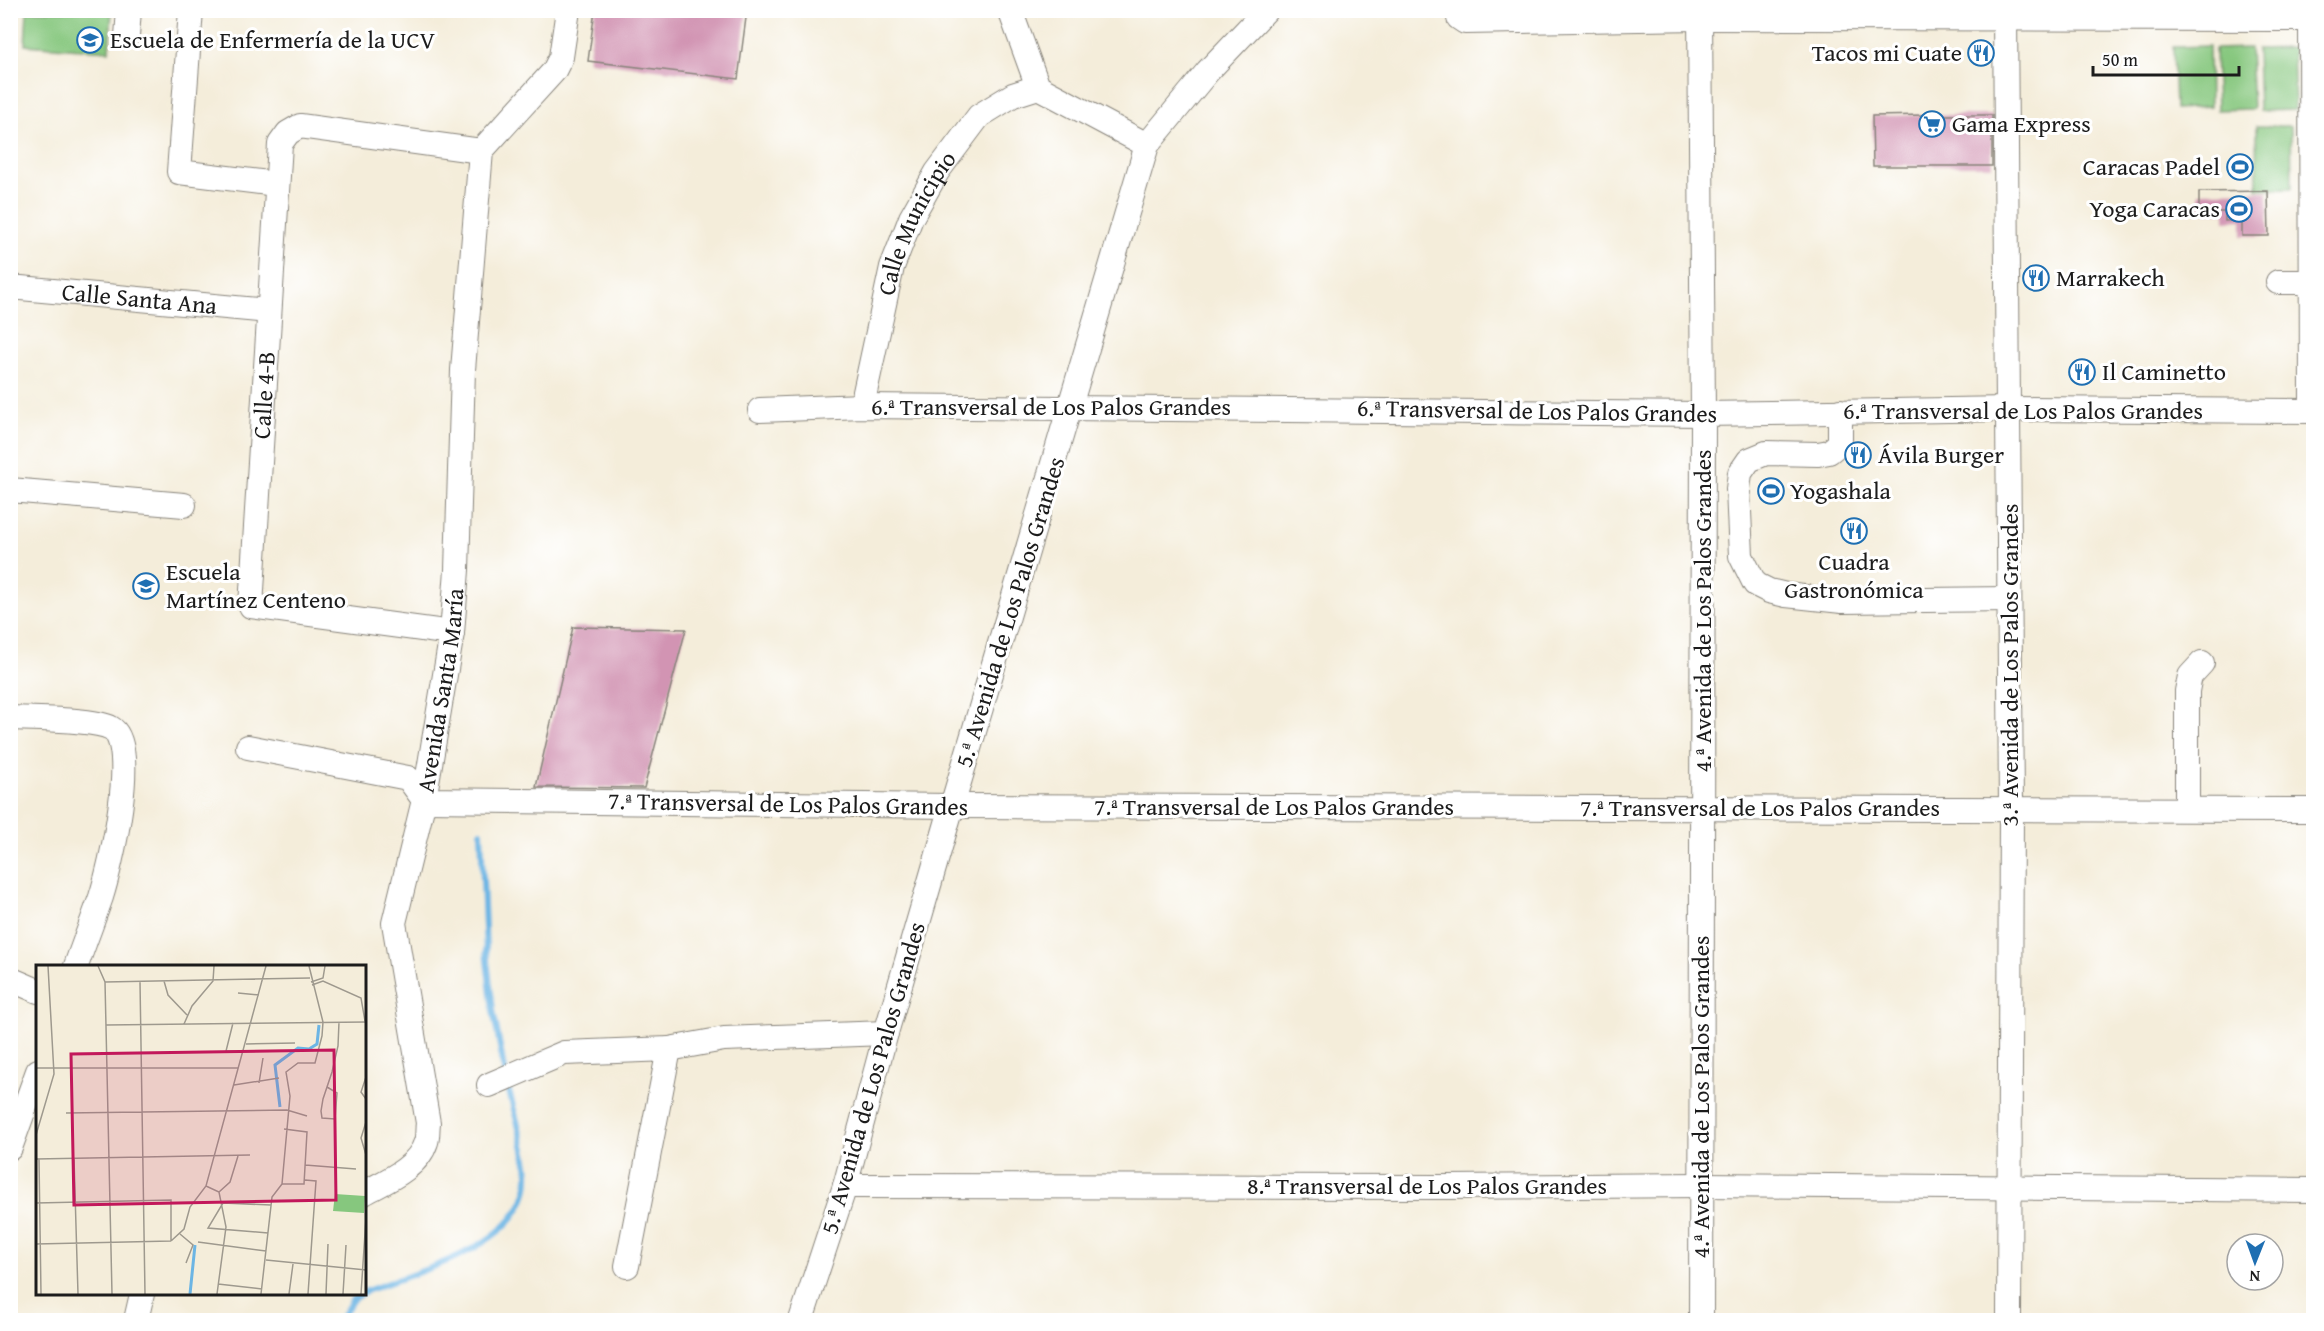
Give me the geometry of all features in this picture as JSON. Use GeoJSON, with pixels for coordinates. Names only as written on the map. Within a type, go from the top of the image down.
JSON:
{"type":"FeatureCollection","features":[{"type":"Feature","properties":{"kind":"street"},"geometry":{"type":"LineString","coordinates":[[127,36],[129,10]]}},
{"type":"Feature","properties":{"kind":"street"},"geometry":{"type":"LineString","coordinates":[[191,10],[179,172],[276,184]]}},
{"type":"Feature","properties":{"kind":"street"},"geometry":{"type":"LineString","coordinates":[[481,150],[554,71],[561,57],[568,10]]}},
{"type":"Feature","properties":{"kind":"street"},"geometry":{"type":"LineString","coordinates":[[1010,10],[1038,87],[1147,145]]}},
{"type":"Feature","properties":{"kind":"street","name":"5.ª Avenida de Los Palos Grandes"},"geometry":{"type":"LineString","coordinates":[[801,1320],[845,1186],[886,1033],[1147,145],[1208,71],[1266,10]]}},
{"type":"Feature","properties":{"kind":"street"},"geometry":{"type":"LineString","coordinates":[[1459,14],[1465,22],[1700,14],[2312,16],[2313,411]]}},
{"type":"Feature","properties":{"kind":"street","name":"4.ª Avenida de Los Palos Grandes"},"geometry":{"type":"LineString","coordinates":[[1700,14],[1703,414],[1701,1320]]}},
{"type":"Feature","properties":{"kind":"street","name":"3.ª Avenida de Los Palos Grandes"},"geometry":{"type":"LineString","coordinates":[[2005,14],[2011,808],[2009,1320]]}},
{"type":"Feature","properties":{"kind":"street","name":"Calle Municipio"},"geometry":{"type":"LineString","coordinates":[[862,406],[891,267],[911,218],[937,172],[979,116],[1013,94],[1038,87]]}},
{"type":"Feature","properties":{"kind":"street","name":"Calle 4-B"},"geometry":{"type":"LineString","coordinates":[[452,633],[251,606],[276,184],[280,144],[288,133],[300,126],[481,150]]}},
{"type":"Feature","properties":{"kind":"street","name":"Avenida Santa María"},"geometry":{"type":"LineString","coordinates":[[366,1192],[404,1170],[416,1158],[426,1142],[426,1112],[394,914],[424,800],[452,633],[457,570],[463,370],[481,150]]}},
{"type":"Feature","properties":{"kind":"street"},"geometry":{"type":"LineString","coordinates":[[2278,282],[2312,282]]}},
{"type":"Feature","properties":{"kind":"street","name":"Calle Santa Ana"},"geometry":{"type":"LineString","coordinates":[[10,287],[269,310]]}},
{"type":"Feature","properties":{"kind":"street","name":"6.ª Transversal de Los Palos Grandes"},"geometry":{"type":"LineString","coordinates":[[760,410],[862,406],[1071,406],[1703,414],[2009,409],[2313,411]]}},
{"type":"Feature","properties":{"kind":"street"},"geometry":{"type":"LineString","coordinates":[[1840,411],[1840,443],[1829,452],[1818,454],[1766,453],[1749,460],[1740,473],[1738,489],[1742,556],[1755,584],[1769,591],[1786,595],[1842,601],[2009,599]]}},
{"type":"Feature","properties":{"kind":"street"},"geometry":{"type":"LineString","coordinates":[[10,490],[184,505]]}},
{"type":"Feature","properties":{"kind":"street"},"geometry":{"type":"LineString","coordinates":[[2187,809],[2187,691],[2190,676],[2202,663]]}},
{"type":"Feature","properties":{"kind":"street"},"geometry":{"type":"LineString","coordinates":[[10,718],[99,723],[113,729],[121,743],[124,787],[114,840],[101,895],[76,965]]}},
{"type":"Feature","properties":{"kind":"street"},"geometry":{"type":"LineString","coordinates":[[248,747],[408,778],[424,800]]}},
{"type":"Feature","properties":{"kind":"street","name":"7.ª Transversal de Los Palos Grandes"},"geometry":{"type":"LineString","coordinates":[[424,800],[952,806],[2313,810]]}},
{"type":"Feature","properties":{"kind":"street"},"geometry":{"type":"LineString","coordinates":[[10,979],[36,990]]}},
{"type":"Feature","properties":{"kind":"street"},"geometry":{"type":"LineString","coordinates":[[489,1085],[564,1053],[669,1049],[724,1039],[886,1033]]}},
{"type":"Feature","properties":{"kind":"street"},"geometry":{"type":"LineString","coordinates":[[627,1266],[669,1049]]}},
{"type":"Feature","properties":{"kind":"street"},"geometry":{"type":"LineString","coordinates":[[10,1148],[36,1076]]}},
{"type":"Feature","properties":{"kind":"street","name":"8.ª Transversal de Los Palos Grandes"},"geometry":{"type":"LineString","coordinates":[[845,1186],[1701,1185],[2313,1190]]}},
{"type":"Feature","properties":{"kind":"street"},"geometry":{"type":"LineString","coordinates":[[136,1320],[142,1295]]}},
{"type":"Feature","properties":{"kind":"green space"},"geometry":{"type":"Polygon","coordinates":[[[27,11],[112,11],[109,51],[25,45],[27,11]]]}},
{"type":"Feature","properties":{"kind":"green space"},"geometry":{"type":"Polygon","coordinates":[[[2209,46],[2210,107],[2175,109],[2173,47],[2209,46]]]}},
{"type":"Feature","properties":{"kind":"green space"},"geometry":{"type":"Polygon","coordinates":[[[2250,48],[2253,109],[2217,110],[2215,49],[2250,48]]]}},
{"type":"Feature","properties":{"kind":"green space"},"geometry":{"type":"Polygon","coordinates":[[[2293,48],[2295,110],[2259,111],[2257,49],[2293,48]]]}},
{"type":"Feature","properties":{"kind":"green space"},"geometry":{"type":"Polygon","coordinates":[[[2256,126],[2291,126],[2292,188],[2257,189],[2256,126]]]}},
{"type":"Feature","properties":{"kind":"building"},"geometry":{"type":"Polygon","coordinates":[[[595,10],[747,10],[738,79],[588,61],[595,10]]]}},
{"type":"Feature","properties":{"kind":"building"},"geometry":{"type":"Polygon","coordinates":[[[1992,115],[1992,166],[1873,166],[1872,116],[1992,115]]]}},
{"type":"Feature","properties":{"kind":"building"},"geometry":{"type":"Polygon","coordinates":[[[2268,191],[2269,236],[2242,236],[2242,220],[2225,221],[2225,212],[2199,212],[2199,192],[2268,191]]]}},
{"type":"Feature","properties":{"kind":"building"},"geometry":{"type":"Polygon","coordinates":[[[573,627],[686,629],[644,788],[536,787],[573,627]]]}},
{"type":"Feature","properties":{"kind":"waterway"},"geometry":{"type":"LineString","coordinates":[[481,832],[486,952],[493,1010],[505,1073]]}},
{"type":"Feature","properties":{"kind":"waterway"},"geometry":{"type":"LineString","coordinates":[[366,1291],[467,1252],[492,1237],[511,1219],[524,1198],[528,1173],[507,1083]]}},
{"type":"Feature","properties":{"kind":"waterway"},"geometry":{"type":"LineString","coordinates":[[340,1320],[353,1299],[360,1295]]}},
{"type":"Feature","properties":{"kind":"place","name":"Escuela de Enfermería de la UCV"},"geometry":{"type":"Point","coordinates":[90,40]}},
{"type":"Feature","properties":{"kind":"place","name":"Tacos mi Cuate"},"geometry":{"type":"Point","coordinates":[1981,53]}},
{"type":"Feature","properties":{"kind":"place","name":"Gama Express"},"geometry":{"type":"Point","coordinates":[1932,124]}},
{"type":"Feature","properties":{"kind":"place","name":"Caracas Padel"},"geometry":{"type":"Point","coordinates":[2240,167]}},
{"type":"Feature","properties":{"kind":"place","name":"Yoga Caracas"},"geometry":{"type":"Point","coordinates":[2239,209]}},
{"type":"Feature","properties":{"kind":"place","name":"Marrakech"},"geometry":{"type":"Point","coordinates":[2036,278]}},
{"type":"Feature","properties":{"kind":"place","name":"Il Caminetto"},"geometry":{"type":"Point","coordinates":[2082,372]}},
{"type":"Feature","properties":{"kind":"place","name":"Ávila Burger"},"geometry":{"type":"Point","coordinates":[1858,455]}},
{"type":"Feature","properties":{"kind":"place","name":"Yogashala"},"geometry":{"type":"Point","coordinates":[1771,491]}},
{"type":"Feature","properties":{"kind":"place","name":"Cuadra Gastronómica"},"geometry":{"type":"Point","coordinates":[1854,531]}},
{"type":"Feature","properties":{"kind":"place","name":"Escuela Martínez Centeno"},"geometry":{"type":"Point","coordinates":[146,586]}}]}
